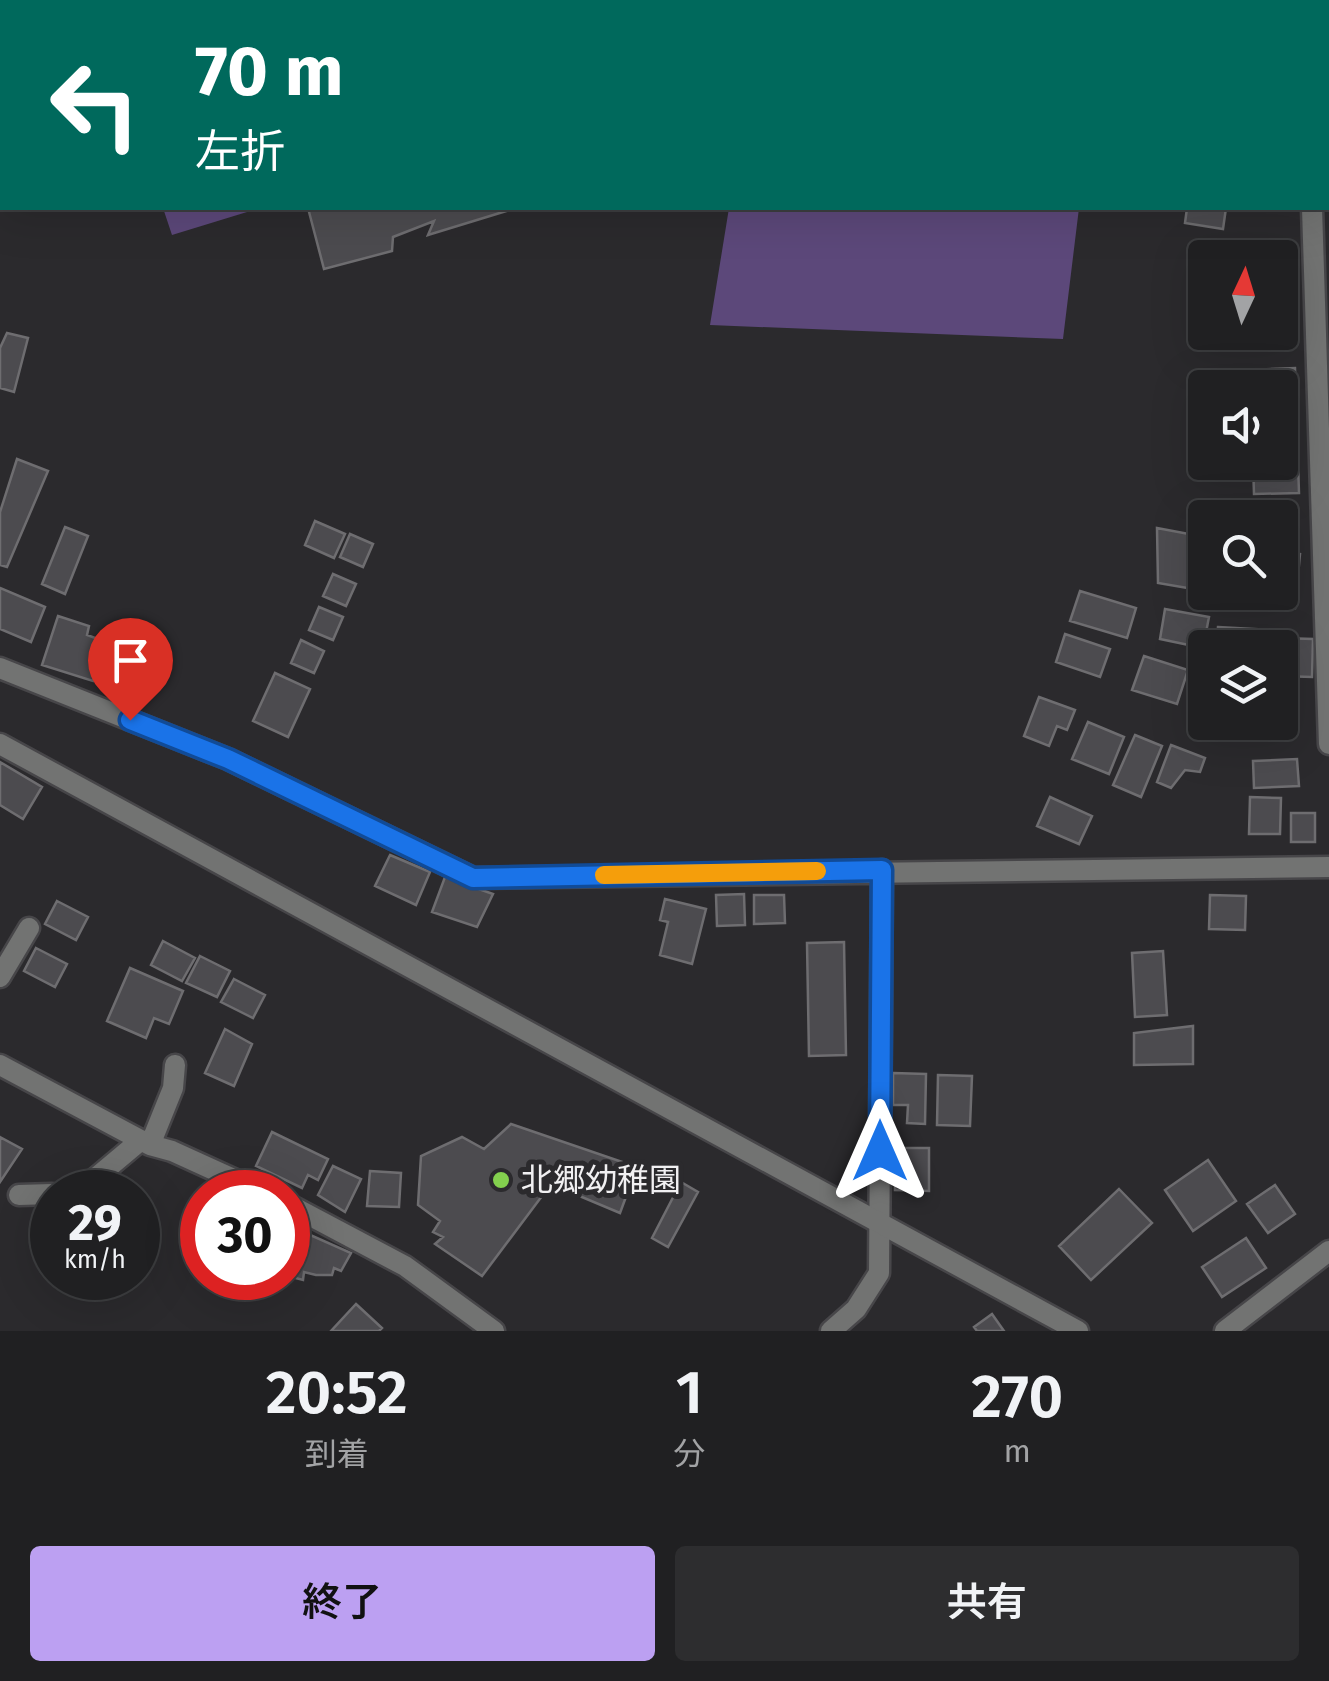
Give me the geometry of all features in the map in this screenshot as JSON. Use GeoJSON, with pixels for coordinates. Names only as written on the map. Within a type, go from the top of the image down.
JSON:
{"type":"FeatureCollection","features":[{"type":"Feature","properties":{"kind":"street"},"geometry":{"type":"LineString","coordinates":[[1312,210],[1321,278],[1329,744]]}},
{"type":"Feature","properties":{"kind":"street"},"geometry":{"type":"LineString","coordinates":[[0,668],[228,759],[473,878],[1329,867]]}},
{"type":"Feature","properties":{"kind":"street"},"geometry":{"type":"LineString","coordinates":[[0,744],[1078,1331]]}},
{"type":"Feature","properties":{"kind":"street"},"geometry":{"type":"LineString","coordinates":[[830,1331],[856,1308],[879,1273],[882,870]]}},
{"type":"Feature","properties":{"kind":"street"},"geometry":{"type":"LineString","coordinates":[[0,977],[29,928]]}},
{"type":"Feature","properties":{"kind":"street"},"geometry":{"type":"LineString","coordinates":[[0,1065],[145,1142],[214,1170]]}},
{"type":"Feature","properties":{"kind":"street"},"geometry":{"type":"LineString","coordinates":[[108,1170],[145,1142],[173,1088],[175,1065]]}},
{"type":"Feature","properties":{"kind":"street"},"geometry":{"type":"LineString","coordinates":[[19,1196],[30,1195]]}},
{"type":"Feature","properties":{"kind":"street"},"geometry":{"type":"LineString","coordinates":[[310,1216],[405,1266],[494,1331]]}},
{"type":"Feature","properties":{"kind":"street"},"geometry":{"type":"LineString","coordinates":[[1225,1331],[1329,1251]]}},
{"type":"Feature","properties":{"kind":"shaded area"},"geometry":{"type":"Polygon","coordinates":[[[164,210],[253,210],[172,235],[164,210]]]}},
{"type":"Feature","properties":{"kind":"shaded area"},"geometry":{"type":"Polygon","coordinates":[[[729,210],[1079,210],[1063,339],[710,325],[729,210]]]}},
{"type":"Feature","properties":{"kind":"building"},"geometry":{"type":"Polygon","coordinates":[[[309,210],[509,210],[428,235],[434,221],[393,237],[392,251],[324,269],[309,210]]]}},
{"type":"Feature","properties":{"kind":"building"},"geometry":{"type":"Polygon","coordinates":[[[1187,210],[1226,210],[1223,229],[1185,223],[1187,210]]]}},
{"type":"Feature","properties":{"kind":"building"},"geometry":{"type":"Polygon","coordinates":[[[7,333],[28,338],[14,392],[0,388],[0,348],[7,333]]]}},
{"type":"Feature","properties":{"kind":"building"},"geometry":{"type":"Polygon","coordinates":[[[17,459],[48,471],[7,567],[0,565],[0,512],[17,459]]]}},
{"type":"Feature","properties":{"kind":"building"},"geometry":{"type":"Polygon","coordinates":[[[1298,462],[1299,493],[1254,494],[1254,480],[1298,480],[1298,462]]]}},
{"type":"Feature","properties":{"kind":"building"},"geometry":{"type":"Polygon","coordinates":[[[315,521],[345,534],[334,558],[305,545],[315,521]]]}},
{"type":"Feature","properties":{"kind":"building"},"geometry":{"type":"Polygon","coordinates":[[[65,527],[88,536],[65,594],[42,584],[65,527]]]}},
{"type":"Feature","properties":{"kind":"building"},"geometry":{"type":"Polygon","coordinates":[[[1157,528],[1188,534],[1188,588],[1158,583],[1157,528]]]}},
{"type":"Feature","properties":{"kind":"building"},"geometry":{"type":"Polygon","coordinates":[[[350,534],[373,544],[363,567],[340,557],[350,534]]]}},
{"type":"Feature","properties":{"kind":"building"},"geometry":{"type":"Polygon","coordinates":[[[333,574],[356,584],[346,606],[323,596],[333,574]]]}},
{"type":"Feature","properties":{"kind":"building"},"geometry":{"type":"Polygon","coordinates":[[[0,588],[45,607],[31,642],[0,629],[0,588]]]}},
{"type":"Feature","properties":{"kind":"building"},"geometry":{"type":"Polygon","coordinates":[[[1080,591],[1136,608],[1127,638],[1070,621],[1080,591]]]}},
{"type":"Feature","properties":{"kind":"building"},"geometry":{"type":"Polygon","coordinates":[[[319,607],[343,617],[333,640],[309,630],[319,607]]]}},
{"type":"Feature","properties":{"kind":"building"},"geometry":{"type":"Polygon","coordinates":[[[1165,609],[1209,617],[1206,630],[1188,630],[1188,645],[1160,639],[1165,609]]]}},
{"type":"Feature","properties":{"kind":"building"},"geometry":{"type":"Polygon","coordinates":[[[58,616],[89,626],[87,635],[106,642],[93,681],[42,665],[58,616]]]}},
{"type":"Feature","properties":{"kind":"building"},"geometry":{"type":"Polygon","coordinates":[[[1218,627],[1271,630],[1218,630],[1218,627]]]}},
{"type":"Feature","properties":{"kind":"building"},"geometry":{"type":"Polygon","coordinates":[[[1065,634],[1110,649],[1100,677],[1056,662],[1065,634]]]}},
{"type":"Feature","properties":{"kind":"building"},"geometry":{"type":"Polygon","coordinates":[[[1298,639],[1313,639],[1312,677],[1298,677],[1298,639]]]}},
{"type":"Feature","properties":{"kind":"building"},"geometry":{"type":"Polygon","coordinates":[[[301,640],[324,651],[314,673],[291,663],[301,640]]]}},
{"type":"Feature","properties":{"kind":"building"},"geometry":{"type":"Polygon","coordinates":[[[124,646],[155,657],[144,692],[112,681],[124,646]]]}},
{"type":"Feature","properties":{"kind":"building"},"geometry":{"type":"Polygon","coordinates":[[[1144,656],[1188,670],[1177,704],[1132,690],[1144,656]]]}},
{"type":"Feature","properties":{"kind":"building"},"geometry":{"type":"Polygon","coordinates":[[[275,673],[310,689],[288,737],[253,721],[275,673]]]}},
{"type":"Feature","properties":{"kind":"building"},"geometry":{"type":"Polygon","coordinates":[[[1039,697],[1075,710],[1067,730],[1057,726],[1049,746],[1024,736],[1039,697]]]}},
{"type":"Feature","properties":{"kind":"building"},"geometry":{"type":"Polygon","coordinates":[[[1088,722],[1124,737],[1109,774],[1072,759],[1088,722]]]}},
{"type":"Feature","properties":{"kind":"building"},"geometry":{"type":"Polygon","coordinates":[[[1135,735],[1162,746],[1141,797],[1113,785],[1135,735]]]}},
{"type":"Feature","properties":{"kind":"building"},"geometry":{"type":"Polygon","coordinates":[[[1171,745],[1205,758],[1200,772],[1185,770],[1171,788],[1157,782],[1171,745]]]}},
{"type":"Feature","properties":{"kind":"building"},"geometry":{"type":"Polygon","coordinates":[[[1297,759],[1299,786],[1254,788],[1253,761],[1297,759]]]}},
{"type":"Feature","properties":{"kind":"building"},"geometry":{"type":"Polygon","coordinates":[[[0,762],[42,787],[23,819],[0,805],[0,762]]]}},
{"type":"Feature","properties":{"kind":"building"},"geometry":{"type":"Polygon","coordinates":[[[1050,797],[1092,816],[1079,844],[1037,826],[1050,797]]]}},
{"type":"Feature","properties":{"kind":"building"},"geometry":{"type":"Polygon","coordinates":[[[1250,797],[1281,798],[1280,834],[1249,834],[1250,797]]]}},
{"type":"Feature","properties":{"kind":"building"},"geometry":{"type":"Polygon","coordinates":[[[1291,813],[1315,813],[1315,842],[1291,842],[1291,813]]]}},
{"type":"Feature","properties":{"kind":"building"},"geometry":{"type":"Polygon","coordinates":[[[390,855],[430,872],[416,905],[375,886],[390,855]]]}},
{"type":"Feature","properties":{"kind":"building"},"geometry":{"type":"Polygon","coordinates":[[[445,877],[493,894],[477,927],[432,912],[445,877]]]}},
{"type":"Feature","properties":{"kind":"building"},"geometry":{"type":"Polygon","coordinates":[[[744,894],[745,925],[717,926],[716,895],[744,894]]]}},
{"type":"Feature","properties":{"kind":"building"},"geometry":{"type":"Polygon","coordinates":[[[754,895],[784,895],[785,923],[754,924],[754,895]]]}},
{"type":"Feature","properties":{"kind":"building"},"geometry":{"type":"Polygon","coordinates":[[[1210,895],[1246,896],[1245,930],[1209,929],[1210,895]]]}},
{"type":"Feature","properties":{"kind":"building"},"geometry":{"type":"Polygon","coordinates":[[[665,899],[706,909],[692,964],[660,955],[668,922],[660,920],[665,899]]]}},
{"type":"Feature","properties":{"kind":"building"},"geometry":{"type":"Polygon","coordinates":[[[57,901],[88,917],[76,940],[45,924],[57,901]]]}},
{"type":"Feature","properties":{"kind":"building"},"geometry":{"type":"Polygon","coordinates":[[[163,941],[195,958],[182,981],[151,965],[163,941]]]}},
{"type":"Feature","properties":{"kind":"building"},"geometry":{"type":"Polygon","coordinates":[[[844,942],[846,1055],[809,1056],[807,943],[844,942]]]}},
{"type":"Feature","properties":{"kind":"building"},"geometry":{"type":"Polygon","coordinates":[[[36,948],[67,964],[55,987],[24,971],[36,948]]]}},
{"type":"Feature","properties":{"kind":"building"},"geometry":{"type":"Polygon","coordinates":[[[1163,951],[1167,1015],[1135,1017],[1132,953],[1163,951]]]}},
{"type":"Feature","properties":{"kind":"building"},"geometry":{"type":"Polygon","coordinates":[[[200,956],[230,971],[217,997],[186,983],[200,956]]]}},
{"type":"Feature","properties":{"kind":"building"},"geometry":{"type":"Polygon","coordinates":[[[130,968],[183,991],[169,1024],[154,1018],[146,1038],[107,1021],[130,968]]]}},
{"type":"Feature","properties":{"kind":"building"},"geometry":{"type":"Polygon","coordinates":[[[234,979],[265,995],[253,1018],[221,1002],[234,979]]]}},
{"type":"Feature","properties":{"kind":"building"},"geometry":{"type":"Polygon","coordinates":[[[1193,1026],[1193,1064],[1134,1065],[1134,1033],[1193,1026]]]}},
{"type":"Feature","properties":{"kind":"building"},"geometry":{"type":"Polygon","coordinates":[[[225,1029],[252,1044],[234,1086],[205,1073],[225,1029]]]}},
{"type":"Feature","properties":{"kind":"building"},"geometry":{"type":"Polygon","coordinates":[[[893,1073],[926,1074],[925,1124],[907,1123],[908,1105],[893,1105],[893,1073]]]}},
{"type":"Feature","properties":{"kind":"building"},"geometry":{"type":"Polygon","coordinates":[[[938,1075],[972,1076],[970,1126],[937,1125],[938,1075]]]}},
{"type":"Feature","properties":{"kind":"building"},"geometry":{"type":"Polygon","coordinates":[[[511,1124],[637,1167],[620,1213],[551,1184],[482,1276],[435,1244],[443,1237],[433,1232],[440,1221],[418,1205],[421,1156],[462,1137],[484,1149],[511,1124]]]}},
{"type":"Feature","properties":{"kind":"building"},"geometry":{"type":"Polygon","coordinates":[[[272,1132],[328,1159],[318,1180],[310,1176],[310,1170],[264,1170],[256,1166],[272,1132]]]}},
{"type":"Feature","properties":{"kind":"building"},"geometry":{"type":"Polygon","coordinates":[[[0,1137],[22,1149],[0,1182],[0,1137]]]}},
{"type":"Feature","properties":{"kind":"building"},"geometry":{"type":"Polygon","coordinates":[[[895,1148],[929,1148],[929,1191],[895,1190],[895,1148]]]}},
{"type":"Feature","properties":{"kind":"building"},"geometry":{"type":"Polygon","coordinates":[[[1208,1160],[1236,1201],[1193,1231],[1165,1190],[1208,1160]]]}},
{"type":"Feature","properties":{"kind":"building"},"geometry":{"type":"Polygon","coordinates":[[[333,1166],[361,1179],[345,1212],[318,1195],[333,1166]]]}},
{"type":"Feature","properties":{"kind":"building"},"geometry":{"type":"Polygon","coordinates":[[[370,1171],[401,1173],[399,1207],[367,1206],[370,1171]]]}},
{"type":"Feature","properties":{"kind":"building"},"geometry":{"type":"Polygon","coordinates":[[[681,1182],[698,1192],[668,1247],[652,1238],[681,1182]]]}},
{"type":"Feature","properties":{"kind":"building"},"geometry":{"type":"Polygon","coordinates":[[[1275,1185],[1295,1214],[1268,1233],[1247,1204],[1275,1185]]]}},
{"type":"Feature","properties":{"kind":"building"},"geometry":{"type":"Polygon","coordinates":[[[1119,1189],[1152,1223],[1091,1280],[1059,1246],[1119,1189]]]}},
{"type":"Feature","properties":{"kind":"building"},"geometry":{"type":"Polygon","coordinates":[[[310,1235],[351,1253],[341,1271],[334,1268],[332,1275],[310,1274],[310,1235]]]}},
{"type":"Feature","properties":{"kind":"building"},"geometry":{"type":"Polygon","coordinates":[[[1246,1238],[1266,1268],[1222,1297],[1202,1267],[1246,1238]]]}},
{"type":"Feature","properties":{"kind":"building"},"geometry":{"type":"Polygon","coordinates":[[[356,1304],[382,1328],[331,1331],[356,1304]]]}},
{"type":"Feature","properties":{"kind":"building"},"geometry":{"type":"Polygon","coordinates":[[[992,1314],[1004,1331],[977,1331],[974,1327],[992,1314]]]}},
{"type":"Feature","properties":{"kind":"slow traffic"},"geometry":{"type":"LineString","coordinates":[[604,875],[817,871]]}},
{"type":"Feature","properties":{"kind":"place","name":"北郷幼稚園"},"geometry":{"type":"Point","coordinates":[501,1180]}},
{"type":"Feature","properties":{"kind":"route"},"geometry":{"type":"LineString","coordinates":[[130,720],[228,759],[473,878],[882,870],[880,1151]]}}]}
